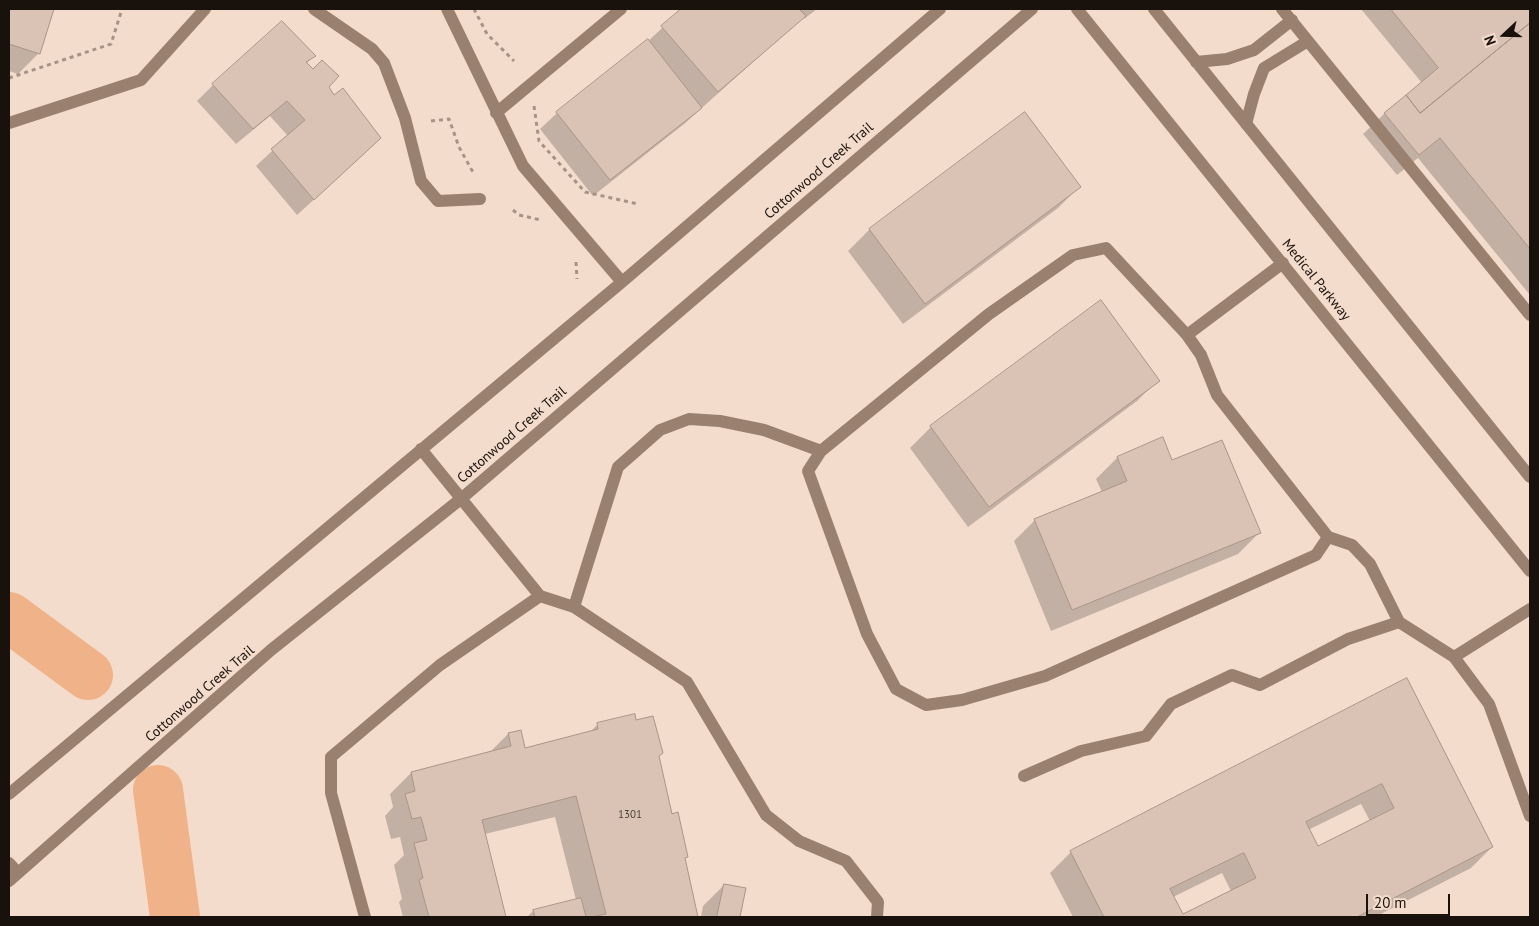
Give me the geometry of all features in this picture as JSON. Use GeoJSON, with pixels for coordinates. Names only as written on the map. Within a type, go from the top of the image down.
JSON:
{"type":"FeatureCollection","features":[{"type":"Feature","properties":{"kind":"street"},"geometry":{"type":"LineString","coordinates":[[9,123],[141,80],[205,9]]}},
{"type":"Feature","properties":{"kind":"street"},"geometry":{"type":"LineString","coordinates":[[314,9],[372,48],[384,64],[405,118],[421,181],[438,201],[480,199]]}},
{"type":"Feature","properties":{"kind":"street"},"geometry":{"type":"LineString","coordinates":[[447,9],[523,166],[622,282]]}},
{"type":"Feature","properties":{"kind":"street"},"geometry":{"type":"LineString","coordinates":[[496,113],[621,9]]}},
{"type":"Feature","properties":{"kind":"street"},"geometry":{"type":"LineString","coordinates":[[9,794],[622,282],[940,9]]}},
{"type":"Feature","properties":{"kind":"street","name":"Cottonwood Creek Trail"},"geometry":{"type":"LineString","coordinates":[[14,877],[271,650],[462,498],[1032,9]]}},
{"type":"Feature","properties":{"kind":"street","name":"Medical Parkway"},"geometry":{"type":"LineString","coordinates":[[1077,9],[1283,262],[1530,571]]}},
{"type":"Feature","properties":{"kind":"street"},"geometry":{"type":"LineString","coordinates":[[1154,9],[1530,477]]}},
{"type":"Feature","properties":{"kind":"street"},"geometry":{"type":"LineString","coordinates":[[1282,9],[1530,316]]}},
{"type":"Feature","properties":{"kind":"street"},"geometry":{"type":"LineString","coordinates":[[1196,62],[1226,59],[1254,50],[1292,20]]}},
{"type":"Feature","properties":{"kind":"street"},"geometry":{"type":"LineString","coordinates":[[1246,124],[1254,94],[1264,68],[1308,41]]}},
{"type":"Feature","properties":{"kind":"street"},"geometry":{"type":"LineString","coordinates":[[1328,537],[1316,555],[1045,676],[962,700],[926,705],[896,689],[867,634],[808,471],[821,451],[990,314],[1073,255],[1106,248],[1187,335],[1201,354],[1217,395],[1328,537],[1352,545],[1370,564],[1398,622],[1454,657],[1489,704],[1530,816]]}},
{"type":"Feature","properties":{"kind":"street"},"geometry":{"type":"LineString","coordinates":[[1187,335],[1283,262]]}},
{"type":"Feature","properties":{"kind":"street"},"geometry":{"type":"LineString","coordinates":[[574,607],[618,467],[660,430],[689,419],[720,421],[764,430],[821,451]]}},
{"type":"Feature","properties":{"kind":"street"},"geometry":{"type":"LineString","coordinates":[[421,449],[540,596],[574,607],[687,682],[766,815],[799,841],[846,861],[878,902],[877,917]]}},
{"type":"Feature","properties":{"kind":"street"},"geometry":{"type":"LineString","coordinates":[[365,917],[332,793],[331,756],[440,665],[540,596]]}},
{"type":"Feature","properties":{"kind":"street"},"geometry":{"type":"LineString","coordinates":[[1454,657],[1530,609]]}},
{"type":"Feature","properties":{"kind":"street"},"geometry":{"type":"LineString","coordinates":[[1024,776],[1081,751],[1146,736],[1171,704],[1232,675],[1260,685],[1348,639],[1398,622]]}},
{"type":"Feature","properties":{"kind":"street"},"geometry":{"type":"LineString","coordinates":[[9,862],[14,877]]}},
{"type":"Feature","properties":{"kind":"path"},"geometry":{"type":"LineString","coordinates":[[9,78],[111,44],[122,9]]}},
{"type":"Feature","properties":{"kind":"path"},"geometry":{"type":"LineString","coordinates":[[474,9],[487,34],[514,61]]}},
{"type":"Feature","properties":{"kind":"path"},"geometry":{"type":"LineString","coordinates":[[534,106],[539,141],[585,192],[638,204]]}},
{"type":"Feature","properties":{"kind":"path"},"geometry":{"type":"LineString","coordinates":[[431,121],[449,119],[459,148],[474,174]]}},
{"type":"Feature","properties":{"kind":"path"},"geometry":{"type":"LineString","coordinates":[[513,210],[519,215],[547,222]]}},
{"type":"Feature","properties":{"kind":"path"},"geometry":{"type":"LineString","coordinates":[[574,257],[577,265],[576,279]]}},
{"type":"Feature","properties":{"kind":"building"},"geometry":{"type":"Polygon","coordinates":[[[9,9],[54,9],[40,54],[9,44],[9,9]]]}},
{"type":"Feature","properties":{"kind":"building"},"geometry":{"type":"Polygon","coordinates":[[[681,9],[799,9],[806,16],[718,92],[661,26],[681,9]]]}},
{"type":"Feature","properties":{"kind":"building"},"geometry":{"type":"Polygon","coordinates":[[[1391,9],[1530,9],[1530,23],[1420,113],[1406,95],[1438,68],[1391,9]]]}},
{"type":"Feature","properties":{"kind":"building"},"geometry":{"type":"Polygon","coordinates":[[[282,21],[316,56],[306,62],[313,69],[322,60],[339,76],[329,87],[334,95],[343,88],[381,138],[314,200],[271,149],[305,120],[287,101],[253,129],[212,84],[282,21]]]}},
{"type":"Feature","properties":{"kind":"building"},"geometry":{"type":"Polygon","coordinates":[[[1530,23],[1530,249],[1440,138],[1419,155],[1384,113],[1406,95],[1420,113],[1530,23]]]}},
{"type":"Feature","properties":{"kind":"building"},"geometry":{"type":"Polygon","coordinates":[[[648,39],[702,108],[610,180],[556,112],[648,39]]]}},
{"type":"Feature","properties":{"kind":"building"},"geometry":{"type":"Polygon","coordinates":[[[1025,112],[1081,187],[925,304],[869,229],[1025,112]]]}},
{"type":"Feature","properties":{"kind":"building"},"geometry":{"type":"Polygon","coordinates":[[[1101,300],[1160,381],[989,507],[930,426],[1101,300]]]}},
{"type":"Feature","properties":{"kind":"building"},"geometry":{"type":"Polygon","coordinates":[[[1163,437],[1172,460],[1222,440],[1261,533],[1072,610],[1034,519],[1127,481],[1117,457],[1163,437]]]}},
{"type":"Feature","properties":{"kind":"building"},"geometry":{"type":"Polygon","coordinates":[[[1407,678],[1493,847],[1357,917],[1104,917],[1070,851],[1407,678]],[[1382,784],[1306,822],[1318,846],[1394,808],[1382,784]],[[1244,853],[1170,889],[1183,914],[1256,878],[1244,853]]]}},
{"type":"Feature","properties":{"kind":"building"},"geometry":{"type":"Polygon","coordinates":[[[635,714],[636,720],[653,716],[663,753],[659,756],[672,814],[678,812],[688,857],[685,858],[698,917],[592,917],[606,914],[576,796],[482,820],[506,917],[429,917],[419,880],[423,878],[414,843],[427,840],[421,817],[412,819],[405,794],[415,791],[411,772],[511,746],[508,733],[521,730],[525,748],[598,729],[597,723],[635,714]]]}},
{"type":"Feature","properties":{"kind":"building"},"geometry":{"type":"Polygon","coordinates":[[[724,884],[746,888],[740,917],[717,917],[724,884]]]}},
{"type":"Feature","properties":{"kind":"building"},"geometry":{"type":"Polygon","coordinates":[[[581,898],[586,917],[535,917],[533,910],[581,898]]]}},
{"type":"Feature","properties":{"kind":"waterway"},"geometry":{"type":"LineString","coordinates":[[9,617],[88,675]]}},
{"type":"Feature","properties":{"kind":"waterway"},"geometry":{"type":"LineString","coordinates":[[158,790],[175,917]]}}]}
